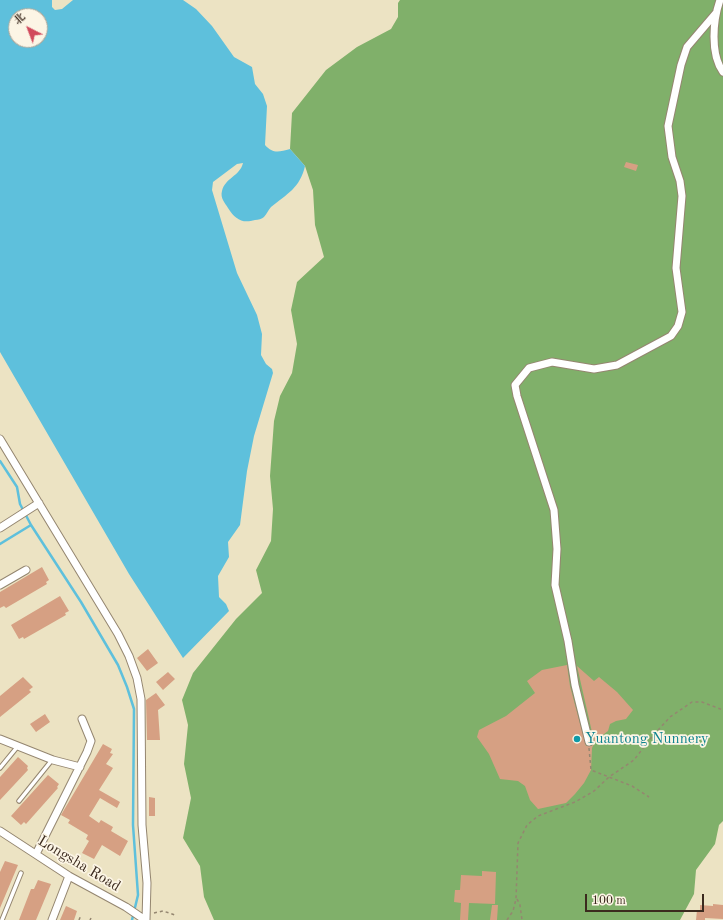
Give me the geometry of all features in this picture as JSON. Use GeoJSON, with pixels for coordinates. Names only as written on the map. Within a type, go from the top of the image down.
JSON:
{"type":"FeatureCollection","features":[{"type":"Feature","properties":{"kind":"street"},"geometry":{"type":"LineString","coordinates":[[720,0],[714,27],[717,64],[723,72]]}},
{"type":"Feature","properties":{"kind":"street"},"geometry":{"type":"LineString","coordinates":[[589,742],[575,685],[568,641],[555,585],[558,549],[554,510],[521,410],[515,385],[529,368],[552,362],[594,369],[617,365],[672,336],[678,326],[682,312],[676,268],[682,196],[680,181],[672,157],[668,126],[681,65],[687,47],[716,13]]}},
{"type":"Feature","properties":{"kind":"street"},"geometry":{"type":"LineString","coordinates":[[0,439],[118,634],[129,656],[137,678],[141,699],[142,825],[147,883],[146,918]]}},
{"type":"Feature","properties":{"kind":"street"},"geometry":{"type":"LineString","coordinates":[[0,528],[39,503]]}},
{"type":"Feature","properties":{"kind":"street"},"geometry":{"type":"LineString","coordinates":[[0,585],[26,570]]}},
{"type":"Feature","properties":{"kind":"street"},"geometry":{"type":"LineString","coordinates":[[36,854],[80,767],[91,741],[82,719]]}},
{"type":"Feature","properties":{"kind":"street"},"geometry":{"type":"LineString","coordinates":[[0,739],[19,745],[53,760],[80,767]]}},
{"type":"Feature","properties":{"kind":"street","name":"Longsha Road"},"geometry":{"type":"LineString","coordinates":[[0,831],[69,876],[146,918]]}},
{"type":"Feature","properties":{"kind":"street"},"geometry":{"type":"LineString","coordinates":[[52,920],[69,876]]}},
{"type":"Feature","properties":{"kind":"lane"},"geometry":{"type":"LineString","coordinates":[[0,768],[19,745]]}},
{"type":"Feature","properties":{"kind":"lane"},"geometry":{"type":"LineString","coordinates":[[19,801],[53,760]]}},
{"type":"Feature","properties":{"kind":"lane"},"geometry":{"type":"LineString","coordinates":[[2,920],[21,873]]}},
{"type":"Feature","properties":{"kind":"path"},"geometry":{"type":"LineString","coordinates":[[507,920],[513,911],[516,899],[518,843],[527,824],[538,816],[575,802],[594,791],[609,777],[634,760],[650,739],[670,717],[692,702],[702,702],[723,710]]}},
{"type":"Feature","properties":{"kind":"path"},"geometry":{"type":"LineString","coordinates":[[589,742],[591,770],[632,786],[649,797]]}},
{"type":"Feature","properties":{"kind":"path"},"geometry":{"type":"LineString","coordinates":[[516,899],[520,905],[522,920]]}},
{"type":"Feature","properties":{"kind":"path"},"geometry":{"type":"LineString","coordinates":[[146,918],[162,911],[175,915]]}},
{"type":"Feature","properties":{"kind":"path"},"geometry":{"type":"LineString","coordinates":[[79,920],[81,915]]}},
{"type":"Feature","properties":{"kind":"green space"},"geometry":{"type":"Polygon","coordinates":[[[400,0],[723,0],[723,821],[719,825],[715,844],[696,870],[694,894],[680,920],[214,920],[204,897],[200,866],[183,838],[191,798],[184,764],[188,725],[182,700],[193,673],[236,619],[262,593],[256,570],[271,541],[273,509],[270,476],[274,421],[280,396],[292,373],[297,344],[291,310],[297,282],[324,257],[315,225],[313,190],[305,166],[290,149],[292,113],[326,70],[357,47],[391,29],[398,17],[398,3],[400,0]]]}},
{"type":"Feature","properties":{"kind":"water"},"geometry":{"type":"Polygon","coordinates":[[[0,0],[52,0],[52,7],[55,10],[62,9],[73,0],[183,0],[196,9],[212,26],[234,57],[252,67],[255,84],[263,94],[267,106],[265,145],[276,152],[290,149],[305,166],[300,180],[292,190],[271,207],[265,216],[259,220],[239,220],[233,215],[223,200],[222,191],[226,183],[239,171],[243,163],[237,164],[213,182],[212,190],[237,273],[257,315],[262,334],[261,355],[266,364],[272,369],[273,373],[254,436],[247,471],[240,525],[228,542],[229,557],[218,576],[219,597],[226,604],[229,611],[183,658],[129,574],[0,352],[0,0]]]}},
{"type":"Feature","properties":{"kind":"building"},"geometry":{"type":"Polygon","coordinates":[[[626,162],[638,165],[636,171],[624,167],[626,162]]]}},
{"type":"Feature","properties":{"kind":"building"},"geometry":{"type":"Polygon","coordinates":[[[42,567],[49,580],[46,582],[47,584],[6,608],[4,606],[0,608],[0,592],[42,567]]]}},
{"type":"Feature","properties":{"kind":"building"},"geometry":{"type":"Polygon","coordinates":[[[60,596],[69,611],[65,613],[66,615],[24,639],[23,637],[19,639],[11,625],[60,596]]]}},
{"type":"Feature","properties":{"kind":"building"},"geometry":{"type":"Polygon","coordinates":[[[148,649],[158,663],[147,671],[137,658],[148,649]]]}},
{"type":"Feature","properties":{"kind":"building"},"geometry":{"type":"Polygon","coordinates":[[[567,665],[570,686],[586,746],[592,746],[594,741],[577,666],[594,681],[599,677],[617,692],[633,710],[626,719],[610,724],[608,731],[596,740],[592,748],[591,770],[584,783],[575,794],[566,803],[538,809],[530,800],[525,786],[518,781],[500,779],[489,754],[477,737],[479,730],[506,716],[535,693],[527,681],[542,670],[567,665]]]}},
{"type":"Feature","properties":{"kind":"building"},"geometry":{"type":"Polygon","coordinates":[[[168,672],[175,679],[163,690],[156,682],[168,672]]]}},
{"type":"Feature","properties":{"kind":"building"},"geometry":{"type":"Polygon","coordinates":[[[23,677],[33,687],[29,690],[31,692],[0,717],[0,696],[23,677]]]}},
{"type":"Feature","properties":{"kind":"building"},"geometry":{"type":"Polygon","coordinates":[[[156,693],[165,705],[158,710],[160,740],[147,740],[146,700],[156,693]]]}},
{"type":"Feature","properties":{"kind":"building"},"geometry":{"type":"Polygon","coordinates":[[[45,714],[50,722],[36,732],[30,724],[45,714]]]}},
{"type":"Feature","properties":{"kind":"building"},"geometry":{"type":"Polygon","coordinates":[[[103,744],[112,749],[110,753],[113,754],[106,764],[113,768],[99,790],[120,802],[117,808],[100,798],[89,816],[99,823],[101,820],[113,827],[111,831],[128,841],[120,856],[102,845],[94,859],[82,853],[89,841],[86,839],[88,835],[68,823],[70,820],[61,815],[103,744]]]}},
{"type":"Feature","properties":{"kind":"building"},"geometry":{"type":"Polygon","coordinates":[[[18,757],[28,766],[28,770],[0,800],[0,777],[18,757]]]}},
{"type":"Feature","properties":{"kind":"building"},"geometry":{"type":"Polygon","coordinates":[[[48,775],[59,784],[57,787],[58,788],[26,824],[24,822],[21,825],[11,816],[48,775]]]}},
{"type":"Feature","properties":{"kind":"building"},"geometry":{"type":"Polygon","coordinates":[[[149,797],[155,798],[155,816],[149,816],[149,797]]]}},
{"type":"Feature","properties":{"kind":"building"},"geometry":{"type":"Polygon","coordinates":[[[5,861],[18,865],[0,908],[0,872],[5,861]]]}},
{"type":"Feature","properties":{"kind":"building"},"geometry":{"type":"Polygon","coordinates":[[[482,871],[496,872],[495,904],[469,903],[468,920],[460,920],[461,903],[454,902],[455,890],[460,890],[461,875],[482,876],[482,871]]]}},
{"type":"Feature","properties":{"kind":"building"},"geometry":{"type":"Polygon","coordinates":[[[38,880],[51,884],[36,920],[19,920],[31,889],[34,889],[38,880]]]}},
{"type":"Feature","properties":{"kind":"building"},"geometry":{"type":"Polygon","coordinates":[[[713,904],[723,905],[723,919],[705,918],[705,920],[696,920],[697,910],[700,910],[700,905],[713,906],[713,904]]]}},
{"type":"Feature","properties":{"kind":"building"},"geometry":{"type":"Polygon","coordinates":[[[492,905],[498,905],[497,920],[490,920],[492,905]]]}},
{"type":"Feature","properties":{"kind":"building"},"geometry":{"type":"Polygon","coordinates":[[[66,906],[77,911],[74,920],[60,920],[66,906]]]}},
{"type":"Feature","properties":{"kind":"waterway"},"geometry":{"type":"LineString","coordinates":[[0,461],[17,487],[20,504],[31,525],[81,602],[118,665],[134,709],[133,825],[138,895],[132,920]]}},
{"type":"Feature","properties":{"kind":"waterway"},"geometry":{"type":"LineString","coordinates":[[0,544],[31,525]]}},
{"type":"Feature","properties":{"kind":"place","name":"Yuantong Nunnery"},"geometry":{"type":"Point","coordinates":[577,739]}}]}
